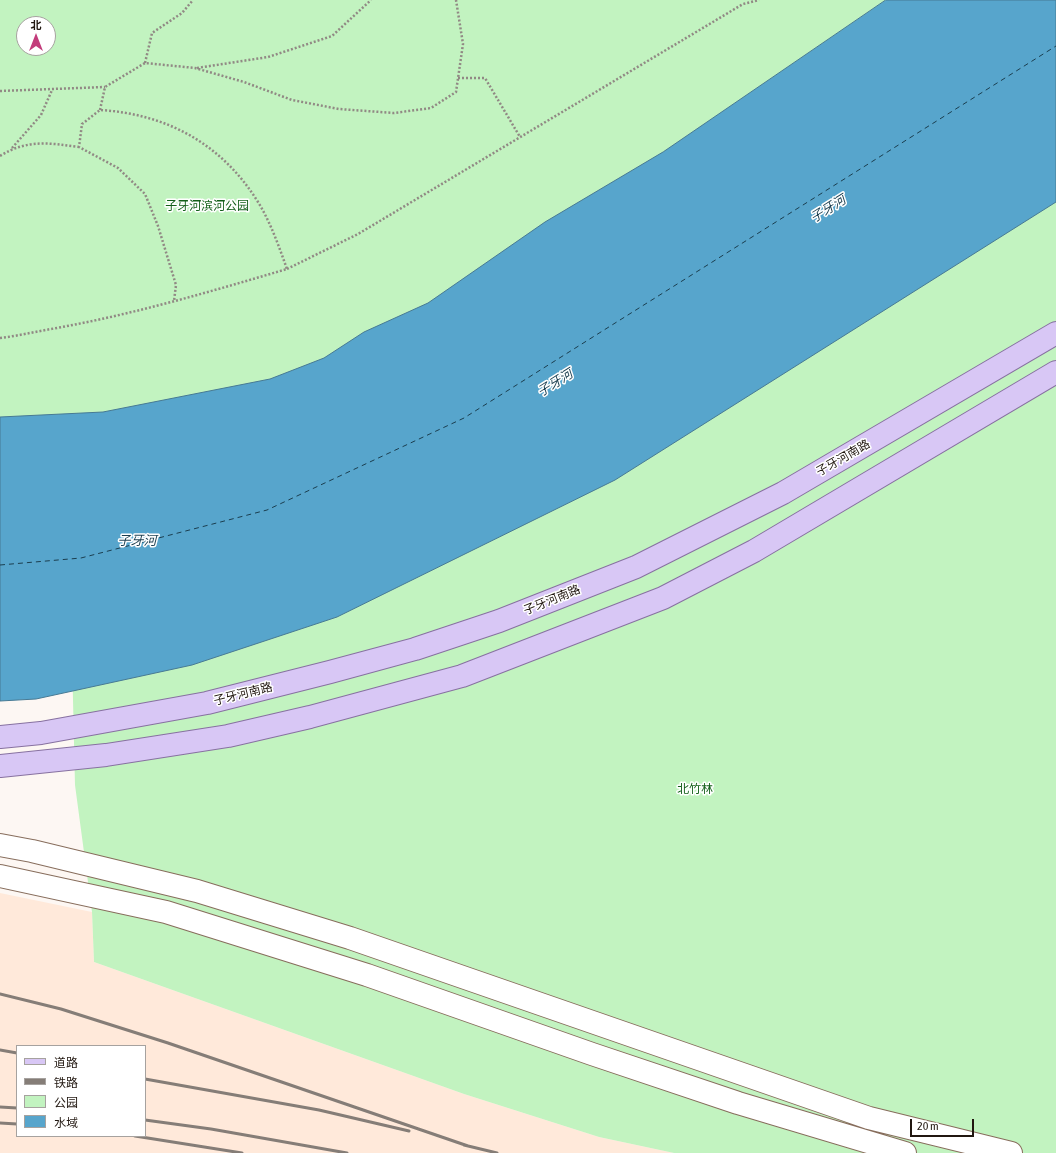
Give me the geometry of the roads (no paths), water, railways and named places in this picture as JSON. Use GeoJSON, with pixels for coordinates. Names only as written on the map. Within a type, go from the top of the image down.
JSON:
{"type":"FeatureCollection","features":[{"type":"Feature","properties":{"kind":"main road","name":"子牙河南路"},"geometry":{"type":"LineString","coordinates":[[0,737],[41,733],[207,703],[415,649],[499,621],[636,567],[783,492],[1056,333]]}},
{"type":"Feature","properties":{"kind":"main road"},"geometry":{"type":"LineString","coordinates":[[0,766],[106,755],[228,736],[310,718],[462,676],[663,598],[740,558],[1056,372]]}},
{"type":"Feature","properties":{"kind":"street"},"geometry":{"type":"LineString","coordinates":[[0,845],[40,853],[204,893],[350,938],[869,1118],[1011,1153]]}},
{"type":"Feature","properties":{"kind":"street"},"geometry":{"type":"LineString","coordinates":[[0,876],[166,912],[368,975],[738,1103],[905,1153]]}},
{"type":"Feature","properties":{"kind":"water","name":"子牙河"},"geometry":{"type":"Polygon","coordinates":[[[886,0],[1056,0],[1056,202],[615,480],[337,617],[192,665],[36,699],[0,701],[0,417],[103,412],[270,379],[324,358],[364,332],[428,303],[545,222],[663,152],[886,0]]]}},
{"type":"Feature","properties":{"kind":"railway"},"geometry":{"type":"LineString","coordinates":[[0,994],[61,1009],[168,1043],[468,1146]]}},
{"type":"Feature","properties":{"kind":"railway"},"geometry":{"type":"LineString","coordinates":[[0,1050],[16,1053]]}},
{"type":"Feature","properties":{"kind":"railway"},"geometry":{"type":"LineString","coordinates":[[146,1079],[319,1110],[409,1131]]}},
{"type":"Feature","properties":{"kind":"railway"},"geometry":{"type":"LineString","coordinates":[[0,1107],[16,1108]]}},
{"type":"Feature","properties":{"kind":"railway"},"geometry":{"type":"LineString","coordinates":[[146,1120],[211,1129],[347,1153]]}},
{"type":"Feature","properties":{"kind":"railway"},"geometry":{"type":"LineString","coordinates":[[0,1123],[16,1124]]}},
{"type":"Feature","properties":{"kind":"railway"},"geometry":{"type":"LineString","coordinates":[[141,1137],[242,1153]]}},
{"type":"Feature","properties":{"kind":"railway"},"geometry":{"type":"LineString","coordinates":[[464,1145],[497,1153]]}},
{"type":"Feature","properties":{"kind":"park label","name":"子牙河滨河公园"},"geometry":{"type":"Point","coordinates":[207,206]}},
{"type":"Feature","properties":{"kind":"park label","name":"北竹林"},"geometry":{"type":"Point","coordinates":[695,789]}}]}
